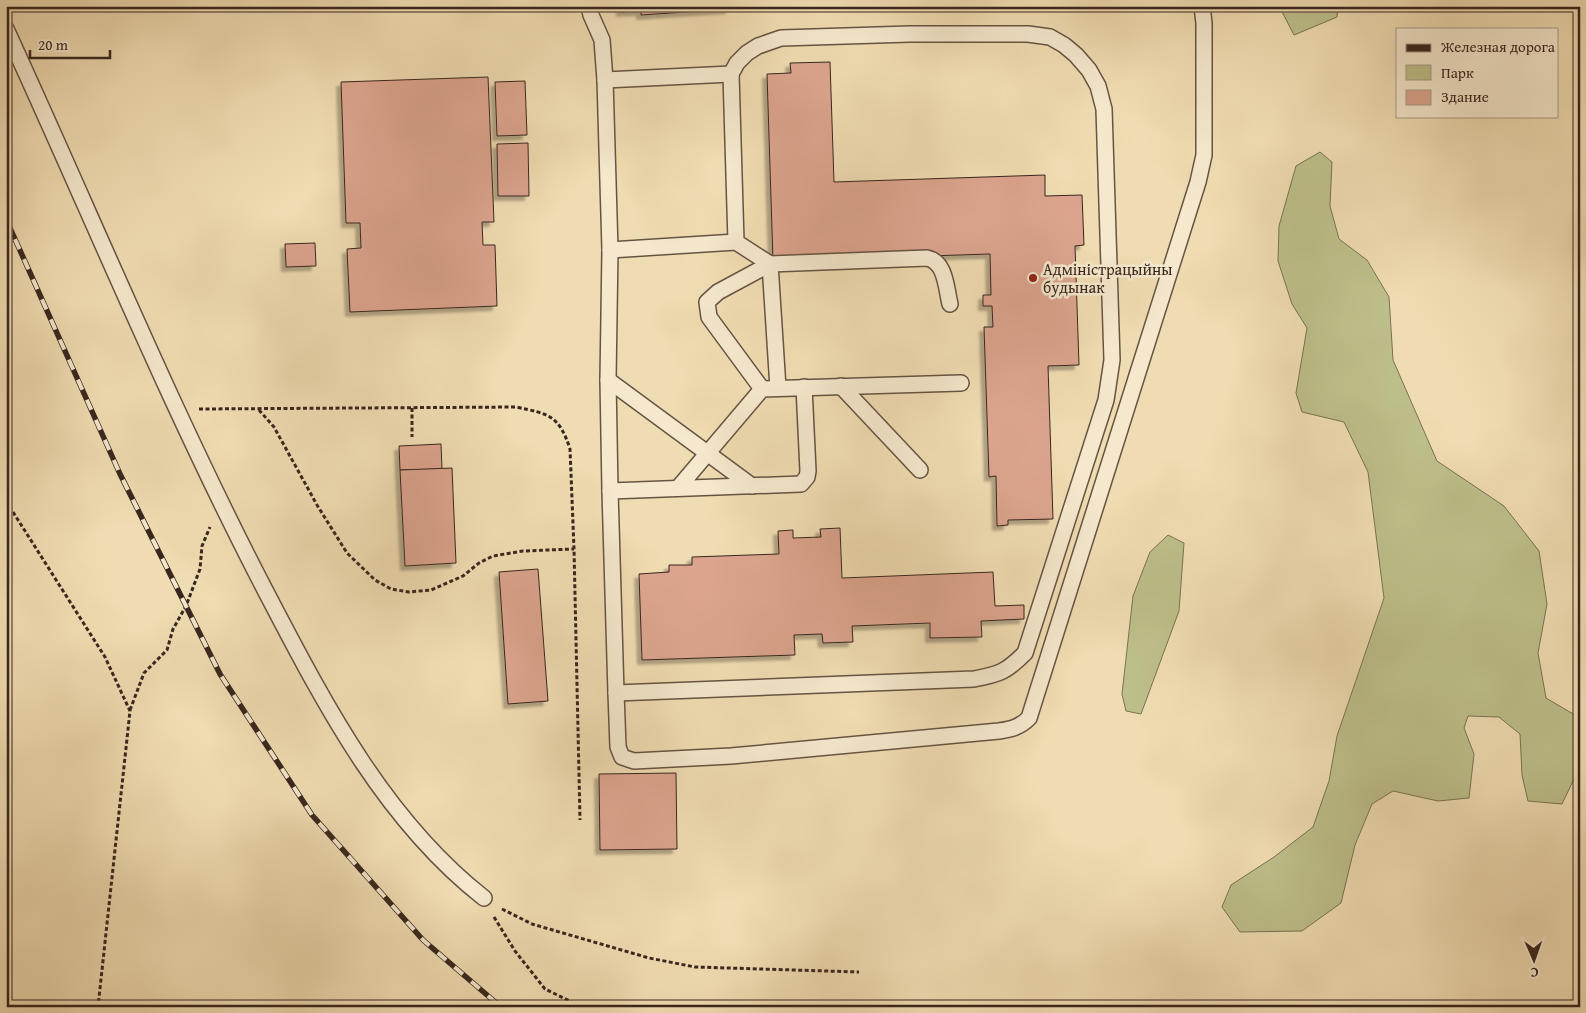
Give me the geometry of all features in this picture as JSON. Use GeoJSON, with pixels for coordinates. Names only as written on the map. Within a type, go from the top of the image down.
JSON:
{"type":"FeatureCollection","features":[{"type":"Feature","properties":{"kind":"lane"},"geometry":{"type":"LineString","coordinates":[[589,6],[602,40],[605,80],[610,250],[608,380],[610,491],[618,747],[622,757],[634,761],[730,756],[999,732],[1022,725],[1029,718],[1198,182],[1204,155],[1204,23],[1202,6]]}},
{"type":"Feature","properties":{"kind":"lane"},"geometry":{"type":"LineString","coordinates":[[6,29],[176,409],[224,511],[317,690],[360,760],[418,836],[485,900]]}},
{"type":"Feature","properties":{"kind":"lane"},"geometry":{"type":"LineString","coordinates":[[616,693],[974,679],[998,674],[1014,664],[1025,653],[1106,400],[1112,360],[1104,109],[1098,86],[1089,70],[1064,45],[1050,37],[1028,34],[910,34],[781,38],[758,46],[747,53],[737,63],[731,74],[736,242]]}},
{"type":"Feature","properties":{"kind":"lane"},"geometry":{"type":"LineString","coordinates":[[605,80],[731,74]]}},
{"type":"Feature","properties":{"kind":"lane"},"geometry":{"type":"LineString","coordinates":[[610,250],[736,242],[770,264]]}},
{"type":"Feature","properties":{"kind":"lane"},"geometry":{"type":"LineString","coordinates":[[762,389],[709,317],[707,302],[718,292],[770,264],[927,258],[936,262],[941,268],[950,304]]}},
{"type":"Feature","properties":{"kind":"lane"},"geometry":{"type":"LineString","coordinates":[[770,264],[778,388]]}},
{"type":"Feature","properties":{"kind":"lane"},"geometry":{"type":"LineString","coordinates":[[608,380],[752,486]]}},
{"type":"Feature","properties":{"kind":"lane"},"geometry":{"type":"LineString","coordinates":[[678,488],[762,389],[961,383]]}},
{"type":"Feature","properties":{"kind":"lane"},"geometry":{"type":"LineString","coordinates":[[841,386],[920,470]]}},
{"type":"Feature","properties":{"kind":"lane"},"geometry":{"type":"LineString","coordinates":[[610,491],[801,484],[807,477],[804,387]]}},
{"type":"Feature","properties":{"kind":"path"},"geometry":{"type":"LineString","coordinates":[[176,409],[516,407],[545,413],[558,424],[565,435],[570,449],[580,820]]}},
{"type":"Feature","properties":{"kind":"path"},"geometry":{"type":"LineString","coordinates":[[412,408],[412,437]]}},
{"type":"Feature","properties":{"kind":"path"},"geometry":{"type":"LineString","coordinates":[[258,409],[274,427],[317,506],[348,553],[375,580],[391,588],[409,592],[431,590],[464,576],[479,563],[493,556],[523,551],[574,549]]}},
{"type":"Feature","properties":{"kind":"path"},"geometry":{"type":"LineString","coordinates":[[6,501],[105,657],[130,710]]}},
{"type":"Feature","properties":{"kind":"path"},"geometry":{"type":"LineString","coordinates":[[98,1007],[130,710],[144,673],[167,650],[173,629],[186,606],[200,569],[202,546],[210,526],[224,511]]}},
{"type":"Feature","properties":{"kind":"path"},"geometry":{"type":"LineString","coordinates":[[485,900],[532,924],[649,958],[695,967],[859,972]]}},
{"type":"Feature","properties":{"kind":"path"},"geometry":{"type":"LineString","coordinates":[[485,900],[515,951],[546,989],[582,1007]]}},
{"type":"Feature","properties":{"kind":"green space"},"geometry":{"type":"Polygon","coordinates":[[[1279,6],[1338,6],[1337,17],[1294,35],[1279,6]]]}},
{"type":"Feature","properties":{"kind":"green space"},"geometry":{"type":"Polygon","coordinates":[[[1320,152],[1332,162],[1330,206],[1339,239],[1367,260],[1389,297],[1393,360],[1437,461],[1504,506],[1539,551],[1547,604],[1538,653],[1546,698],[1580,718],[1580,766],[1562,804],[1528,801],[1522,775],[1520,734],[1499,717],[1468,716],[1464,728],[1474,754],[1469,798],[1438,801],[1393,791],[1372,804],[1355,845],[1341,903],[1302,931],[1240,932],[1222,907],[1231,885],[1274,857],[1313,827],[1329,781],[1337,736],[1384,598],[1368,472],[1344,422],[1302,412],[1296,393],[1307,328],[1292,304],[1278,261],[1279,226],[1296,166],[1320,152]]]}},
{"type":"Feature","properties":{"kind":"green space"},"geometry":{"type":"Polygon","coordinates":[[[1168,535],[1184,543],[1179,611],[1141,714],[1126,711],[1122,694],[1133,596],[1150,552],[1168,535]]]}},
{"type":"Feature","properties":{"kind":"building"},"geometry":{"type":"Polygon","coordinates":[[[621,6],[730,6],[730,9],[641,15],[641,11],[621,12],[621,6]]]}},
{"type":"Feature","properties":{"kind":"building","name":"Адміністрацыйны будынак"},"geometry":{"type":"Polygon","coordinates":[[[830,62],[834,182],[1045,175],[1045,196],[1082,195],[1084,245],[1075,246],[1079,365],[1048,366],[1053,519],[1008,520],[1008,525],[997,526],[996,476],[989,477],[984,327],[993,327],[992,306],[983,306],[983,295],[991,295],[990,254],[773,261],[767,74],[791,73],[790,63],[830,62]]]}},
{"type":"Feature","properties":{"kind":"building"},"geometry":{"type":"Polygon","coordinates":[[[488,77],[494,222],[482,222],[483,245],[495,245],[497,306],[350,312],[347,249],[361,248],[360,223],[346,223],[341,82],[488,77]]]}},
{"type":"Feature","properties":{"kind":"building"},"geometry":{"type":"Polygon","coordinates":[[[525,81],[527,135],[497,136],[495,82],[525,81]]]}},
{"type":"Feature","properties":{"kind":"building"},"geometry":{"type":"Polygon","coordinates":[[[528,143],[529,196],[498,196],[497,144],[528,143]]]}},
{"type":"Feature","properties":{"kind":"building"},"geometry":{"type":"Polygon","coordinates":[[[315,243],[316,266],[286,267],[285,244],[315,243]]]}},
{"type":"Feature","properties":{"kind":"building"},"geometry":{"type":"Polygon","coordinates":[[[441,444],[442,469],[400,470],[399,446],[441,444]]]}},
{"type":"Feature","properties":{"kind":"building"},"geometry":{"type":"Polygon","coordinates":[[[452,468],[456,563],[405,566],[400,470],[452,468]]]}},
{"type":"Feature","properties":{"kind":"building"},"geometry":{"type":"Polygon","coordinates":[[[840,528],[842,578],[993,572],[995,606],[1024,605],[1024,619],[981,621],[982,637],[930,638],[930,623],[852,626],[853,642],[823,643],[822,634],[794,635],[795,655],[642,660],[639,574],[669,572],[669,565],[692,565],[692,557],[779,554],[778,531],[793,530],[793,538],[821,537],[820,529],[840,528]]]}},
{"type":"Feature","properties":{"kind":"building"},"geometry":{"type":"Polygon","coordinates":[[[538,569],[548,701],[508,704],[499,572],[538,569]]]}},
{"type":"Feature","properties":{"kind":"building"},"geometry":{"type":"Polygon","coordinates":[[[676,773],[677,849],[600,850],[599,774],[676,773]]]}},
{"type":"Feature","properties":{"kind":"railway"},"geometry":{"type":"LineString","coordinates":[[6,219],[120,474],[220,674],[312,815],[423,940],[501,1007]]}},
{"type":"Feature","properties":{"kind":"place","name":"Адміністрацыйны будынак"},"geometry":{"type":"Point","coordinates":[1033,278]}}]}
